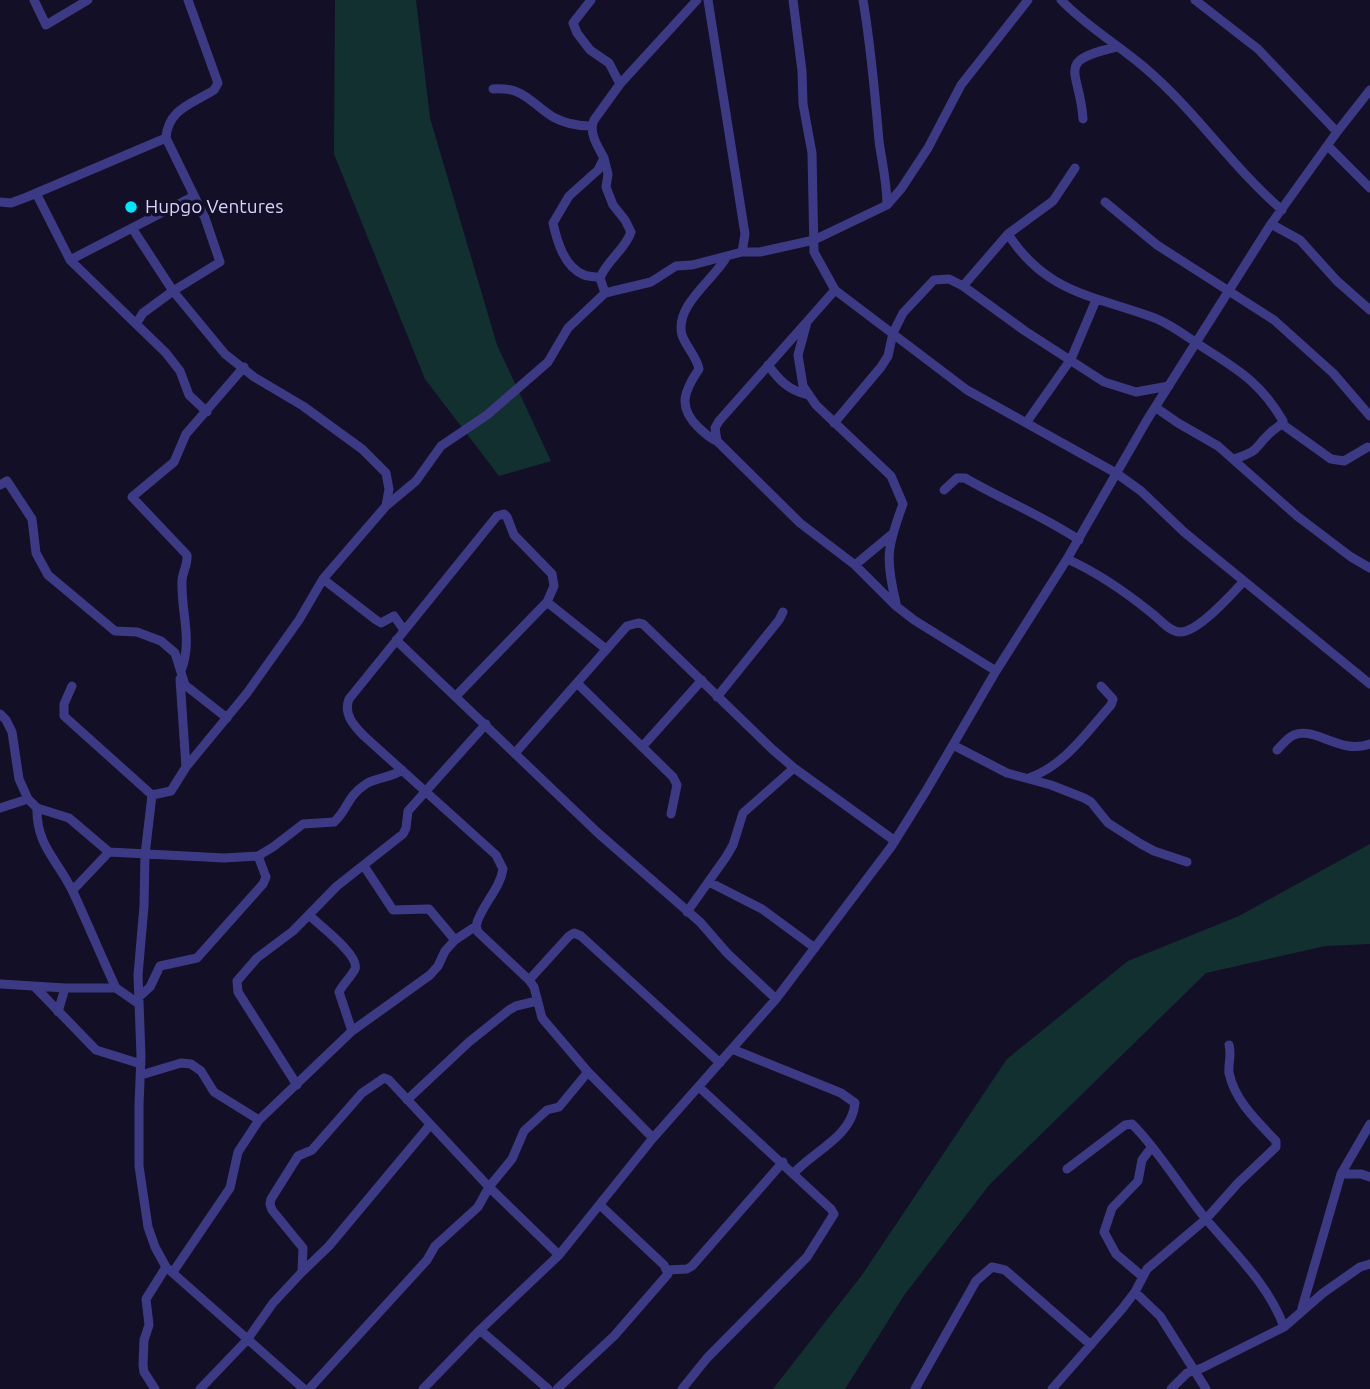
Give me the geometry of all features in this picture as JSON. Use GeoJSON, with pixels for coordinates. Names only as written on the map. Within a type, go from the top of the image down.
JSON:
{"type":"FeatureCollection","features":[{"type":"Feature","properties":{"kind":"street"},"geometry":{"type":"LineString","coordinates":[[34,0],[46,25],[88,0]]}},
{"type":"Feature","properties":{"kind":"street"},"geometry":{"type":"LineString","coordinates":[[136,324],[143,313],[220,262],[205,218],[166,138],[167,125],[173,115],[214,90],[218,83],[187,0]]}},
{"type":"Feature","properties":{"kind":"street"},"geometry":{"type":"LineString","coordinates":[[591,0],[573,23],[590,50],[609,63],[620,84]]}},
{"type":"Feature","properties":{"kind":"street"},"geometry":{"type":"LineString","coordinates":[[591,126],[620,84],[698,0]]}},
{"type":"Feature","properties":{"kind":"street"},"geometry":{"type":"LineString","coordinates":[[708,0],[745,234],[742,252]]}},
{"type":"Feature","properties":{"kind":"street"},"geometry":{"type":"LineString","coordinates":[[793,0],[802,71],[803,104],[812,153],[814,252],[835,290],[967,390],[1116,473],[1150,498],[1184,532],[1243,582],[1370,684]]}},
{"type":"Feature","properties":{"kind":"street"},"geometry":{"type":"LineString","coordinates":[[863,0],[873,62],[887,205]]}},
{"type":"Feature","properties":{"kind":"street"},"geometry":{"type":"LineString","coordinates":[[152,795],[171,791],[186,767],[227,718],[299,620],[323,579],[386,506],[416,481],[441,446],[487,415],[548,362],[568,328],[605,293],[651,282],[676,266],[814,240],[887,205],[928,148],[961,85],[1028,0]]}},
{"type":"Feature","properties":{"kind":"street"},"geometry":{"type":"LineString","coordinates":[[1061,0],[1083,22],[1145,68],[1219,144],[1259,191],[1282,210]]}},
{"type":"Feature","properties":{"kind":"street"},"geometry":{"type":"LineString","coordinates":[[1195,0],[1258,49],[1337,132]]}},
{"type":"Feature","properties":{"kind":"street"},"geometry":{"type":"LineString","coordinates":[[1083,119],[1074,72],[1078,61],[1084,55],[1117,47]]}},
{"type":"Feature","properties":{"kind":"street"},"geometry":{"type":"LineString","coordinates":[[493,89],[526,95],[554,117],[576,126],[591,126]]}},
{"type":"Feature","properties":{"kind":"street"},"geometry":{"type":"LineString","coordinates":[[423,1389],[559,1255],[653,1138],[776,999],[895,841],[996,671],[1068,559],[1116,473],[1196,343],[1271,225],[1370,90]]}},
{"type":"Feature","properties":{"kind":"street"},"geometry":{"type":"LineString","coordinates":[[591,126],[604,158],[608,174],[606,187],[612,205],[631,232],[629,239],[603,270],[600,278],[605,293]]}},
{"type":"Feature","properties":{"kind":"street"},"geometry":{"type":"LineString","coordinates":[[0,202],[10,202],[36,193],[166,138]]}},
{"type":"Feature","properties":{"kind":"street"},"geometry":{"type":"LineString","coordinates":[[1328,146],[1370,188]]}},
{"type":"Feature","properties":{"kind":"street"},"geometry":{"type":"LineString","coordinates":[[600,278],[583,275],[572,266],[558,245],[554,223],[569,196],[597,170],[604,158]]}},
{"type":"Feature","properties":{"kind":"street"},"geometry":{"type":"LineString","coordinates":[[963,286],[1008,234],[1053,201],[1075,167]]}},
{"type":"Feature","properties":{"kind":"street"},"geometry":{"type":"LineString","coordinates":[[36,193],[70,260],[166,353],[180,371],[189,395],[207,412]]}},
{"type":"Feature","properties":{"kind":"street"},"geometry":{"type":"LineString","coordinates":[[70,260],[194,196]]}},
{"type":"Feature","properties":{"kind":"street"},"geometry":{"type":"LineString","coordinates":[[1105,202],[1157,245],[1274,320],[1333,373],[1370,416]]}},
{"type":"Feature","properties":{"kind":"street"},"geometry":{"type":"LineString","coordinates":[[1271,225],[1300,240],[1337,281],[1370,310]]}},
{"type":"Feature","properties":{"kind":"street"},"geometry":{"type":"LineString","coordinates":[[132,228],[173,291],[225,354],[254,377],[303,406],[378,464],[388,479],[386,506]]}},
{"type":"Feature","properties":{"kind":"street"},"geometry":{"type":"LineString","coordinates":[[1008,234],[1040,272],[1096,300],[1152,317],[1183,333],[1245,375],[1270,399],[1283,424],[1331,459],[1344,461],[1368,447]]}},
{"type":"Feature","properties":{"kind":"street"},"geometry":{"type":"LineString","coordinates":[[727,256],[701,286],[684,316],[681,331],[699,369],[686,389],[684,402],[691,420],[717,441],[800,523],[855,565],[896,606],[996,671]]}},
{"type":"Feature","properties":{"kind":"street"},"geometry":{"type":"LineString","coordinates":[[834,423],[888,356],[893,333],[903,313],[934,279],[949,279],[963,286],[1092,376],[1136,392],[1169,386]]}},
{"type":"Feature","properties":{"kind":"street"},"geometry":{"type":"LineString","coordinates":[[717,441],[715,428],[719,421],[835,290]]}},
{"type":"Feature","properties":{"kind":"street"},"geometry":{"type":"LineString","coordinates":[[1026,423],[1071,359],[1096,300]]}},
{"type":"Feature","properties":{"kind":"street"},"geometry":{"type":"LineString","coordinates":[[807,320],[798,363],[807,395],[891,477],[903,504],[891,535],[888,558],[896,606]]}},
{"type":"Feature","properties":{"kind":"street"},"geometry":{"type":"LineString","coordinates":[[768,365],[780,382],[807,395]]}},
{"type":"Feature","properties":{"kind":"street"},"geometry":{"type":"LineString","coordinates":[[181,671],[188,648],[182,581],[187,555],[132,497],[174,462],[186,434],[244,368]]}},
{"type":"Feature","properties":{"kind":"street"},"geometry":{"type":"LineString","coordinates":[[1156,407],[1234,459],[1257,483],[1297,516],[1370,569]]}},
{"type":"Feature","properties":{"kind":"street"},"geometry":{"type":"LineString","coordinates":[[1234,459],[1257,450],[1271,431],[1283,424]]}},
{"type":"Feature","properties":{"kind":"street"},"geometry":{"type":"LineString","coordinates":[[944,490],[957,478],[965,478],[1013,505],[1048,520],[1079,540]]}},
{"type":"Feature","properties":{"kind":"street"},"geometry":{"type":"LineString","coordinates":[[0,485],[7,481],[29,512],[36,552],[48,575],[115,631],[137,632],[169,647],[178,660],[185,685],[227,718]]}},
{"type":"Feature","properties":{"kind":"street"},"geometry":{"type":"LineString","coordinates":[[155,1389],[144,1372],[143,1365],[144,1340],[149,1325],[146,1299],[230,1188],[238,1152],[259,1120],[352,1031],[430,975],[438,966],[444,951],[476,926],[499,881],[503,869],[501,862],[356,727],[350,719],[346,705],[348,699],[500,514],[507,517],[514,535],[552,574],[554,586],[547,602],[456,696]]}},
{"type":"Feature","properties":{"kind":"street"},"geometry":{"type":"LineString","coordinates":[[855,565],[891,535]]}},
{"type":"Feature","properties":{"kind":"street"},"geometry":{"type":"LineString","coordinates":[[1068,559],[1090,569],[1138,602],[1173,631],[1182,632],[1194,627],[1224,603],[1243,582]]}},
{"type":"Feature","properties":{"kind":"street"},"geometry":{"type":"LineString","coordinates":[[323,579],[381,623],[394,616],[404,630]]}},
{"type":"Feature","properties":{"kind":"street"},"geometry":{"type":"LineString","coordinates":[[547,602],[606,649]]}},
{"type":"Feature","properties":{"kind":"street"},"geometry":{"type":"LineString","coordinates":[[718,697],[783,612]]}},
{"type":"Feature","properties":{"kind":"street"},"geometry":{"type":"LineString","coordinates":[[516,752],[627,626],[643,624],[794,768],[895,841]]}},
{"type":"Feature","properties":{"kind":"street"},"geometry":{"type":"LineString","coordinates":[[396,640],[598,833],[687,912],[776,999]]}},
{"type":"Feature","properties":{"kind":"street"},"geometry":{"type":"LineString","coordinates":[[178,660],[186,767]]}},
{"type":"Feature","properties":{"kind":"street"},"geometry":{"type":"LineString","coordinates":[[642,747],[702,680]]}},
{"type":"Feature","properties":{"kind":"street"},"geometry":{"type":"LineString","coordinates":[[577,683],[676,781],[671,814]]}},
{"type":"Feature","properties":{"kind":"street"},"geometry":{"type":"LineString","coordinates":[[72,686],[64,704],[64,716],[152,795]]}},
{"type":"Feature","properties":{"kind":"street"},"geometry":{"type":"LineString","coordinates":[[1029,778],[1051,769],[1061,761],[1111,705],[1113,699],[1101,686]]}},
{"type":"Feature","properties":{"kind":"street"},"geometry":{"type":"LineString","coordinates":[[0,714],[12,732],[19,779],[29,799],[37,808],[69,818],[109,852],[224,858],[258,856],[303,824],[334,822],[351,796],[361,788],[374,779],[392,776],[402,770]]}},
{"type":"Feature","properties":{"kind":"street"},"geometry":{"type":"LineString","coordinates":[[297,1085],[236,987],[237,981],[257,958],[284,939],[337,886],[403,834],[408,811],[486,724]]}},
{"type":"Feature","properties":{"kind":"street"},"geometry":{"type":"LineString","coordinates":[[1277,750],[1293,735],[1309,733],[1336,745],[1362,747],[1370,744]]}},
{"type":"Feature","properties":{"kind":"street"},"geometry":{"type":"LineString","coordinates":[[953,746],[1007,773],[1084,798],[1091,802],[1108,823],[1141,844],[1187,862]]}},
{"type":"Feature","properties":{"kind":"street"},"geometry":{"type":"LineString","coordinates":[[687,912],[733,845],[743,813],[794,768]]}},
{"type":"Feature","properties":{"kind":"street"},"geometry":{"type":"LineString","coordinates":[[152,795],[145,855],[139,1000],[139,1166],[148,1227],[155,1247],[169,1270],[307,1389],[427,1260],[435,1246],[478,1207],[489,1187],[512,1159],[524,1131],[547,1110],[559,1107],[587,1072]]}},
{"type":"Feature","properties":{"kind":"street"},"geometry":{"type":"LineString","coordinates":[[0,808],[29,799]]}},
{"type":"Feature","properties":{"kind":"street"},"geometry":{"type":"LineString","coordinates":[[37,808],[43,843],[73,890],[116,988]]}},
{"type":"Feature","properties":{"kind":"street"},"geometry":{"type":"LineString","coordinates":[[73,890],[109,852]]}},
{"type":"Feature","properties":{"kind":"street"},"geometry":{"type":"LineString","coordinates":[[139,1000],[150,987],[160,966],[197,958],[263,884],[266,877],[258,856]]}},
{"type":"Feature","properties":{"kind":"street"},"geometry":{"type":"LineString","coordinates":[[364,866],[390,908],[397,911],[429,909],[455,940]]}},
{"type":"Feature","properties":{"kind":"street"},"geometry":{"type":"LineString","coordinates":[[709,882],[762,909],[815,948]]}},
{"type":"Feature","properties":{"kind":"street"},"geometry":{"type":"LineString","coordinates":[[309,915],[347,949],[355,961],[355,969],[339,992],[352,1031]]}},
{"type":"Feature","properties":{"kind":"street"},"geometry":{"type":"LineString","coordinates":[[476,926],[486,940],[529,980],[534,987],[542,1018],[587,1072],[653,1138]]}},
{"type":"Feature","properties":{"kind":"street"},"geometry":{"type":"LineString","coordinates":[[529,980],[569,936],[574,933],[581,936],[720,1063]]}},
{"type":"Feature","properties":{"kind":"street"},"geometry":{"type":"LineString","coordinates":[[1,984],[116,988],[139,1000]]}},
{"type":"Feature","properties":{"kind":"street"},"geometry":{"type":"LineString","coordinates":[[35,986],[96,1050],[141,1064]]}},
{"type":"Feature","properties":{"kind":"street"},"geometry":{"type":"LineString","coordinates":[[58,1012],[65,988]]}},
{"type":"Feature","properties":{"kind":"street"},"geometry":{"type":"LineString","coordinates":[[407,1100],[469,1042],[509,1010],[537,1001]]}},
{"type":"Feature","properties":{"kind":"street"},"geometry":{"type":"LineString","coordinates":[[1052,1389],[1135,1292],[1147,1269],[1206,1219],[1277,1144],[1244,1106],[1234,1088],[1228,1070],[1231,1052],[1229,1045]]}},
{"type":"Feature","properties":{"kind":"street"},"geometry":{"type":"LineString","coordinates":[[732,1049],[841,1093],[855,1103],[853,1112],[835,1140],[806,1160],[793,1174]]}},
{"type":"Feature","properties":{"kind":"street"},"geometry":{"type":"LineString","coordinates":[[141,1075],[181,1063],[191,1064],[201,1070],[214,1092],[259,1120]]}},
{"type":"Feature","properties":{"kind":"street"},"geometry":{"type":"LineString","coordinates":[[302,1272],[303,1248],[277,1217],[270,1204],[298,1156],[312,1150],[362,1093],[376,1082],[387,1078],[489,1187],[559,1255]]}},
{"type":"Feature","properties":{"kind":"street"},"geometry":{"type":"LineString","coordinates":[[682,1389],[707,1358],[807,1257],[833,1216],[831,1209],[783,1162],[699,1087]]}},
{"type":"Feature","properties":{"kind":"street"},"geometry":{"type":"LineString","coordinates":[[1067,1169],[1129,1124],[1135,1127],[1277,1309],[1284,1327]]}},
{"type":"Feature","properties":{"kind":"street"},"geometry":{"type":"LineString","coordinates":[[1301,1310],[1341,1174],[1370,1124]]}},
{"type":"Feature","properties":{"kind":"street"},"geometry":{"type":"LineString","coordinates":[[200,1389],[247,1340],[273,1303],[330,1246],[430,1125]]}},
{"type":"Feature","properties":{"kind":"street"},"geometry":{"type":"LineString","coordinates":[[1143,1277],[1116,1254],[1104,1233],[1112,1208],[1138,1181],[1142,1160],[1151,1148]]}},
{"type":"Feature","properties":{"kind":"street"},"geometry":{"type":"LineString","coordinates":[[600,1205],[667,1270],[687,1269],[783,1162]]}},
{"type":"Feature","properties":{"kind":"street"},"geometry":{"type":"LineString","coordinates":[[1341,1174],[1370,1177]]}},
{"type":"Feature","properties":{"kind":"street"},"geometry":{"type":"LineString","coordinates":[[1171,1389],[1181,1377],[1284,1327],[1301,1310],[1360,1267],[1370,1264]]}},
{"type":"Feature","properties":{"kind":"street"},"geometry":{"type":"LineString","coordinates":[[915,1389],[976,1281],[992,1267],[1005,1270],[1091,1345]]}},
{"type":"Feature","properties":{"kind":"street"},"geometry":{"type":"LineString","coordinates":[[557,1389],[614,1336],[666,1278],[667,1270]]}},
{"type":"Feature","properties":{"kind":"street"},"geometry":{"type":"LineString","coordinates":[[1135,1292],[1160,1316],[1206,1389]]}},
{"type":"Feature","properties":{"kind":"street"},"geometry":{"type":"LineString","coordinates":[[480,1330],[548,1389]]}},
{"type":"Feature","properties":{"kind":"green space"},"geometry":{"type":"Polygon","coordinates":[[[335,0],[416,0],[430,118],[497,345],[551,461],[499,476],[425,379],[334,154],[335,0]]]}},
{"type":"Feature","properties":{"kind":"green space"},"geometry":{"type":"Polygon","coordinates":[[[1370,844],[1370,944],[1325,946],[1206,973],[990,1184],[905,1294],[845,1389],[773,1389],[862,1275],[1007,1059],[1128,961],[1239,916],[1370,844]]]}},
{"type":"Feature","properties":{"kind":"place","name":"Hupgo Ventures"},"geometry":{"type":"Point","coordinates":[131,207]}}]}
